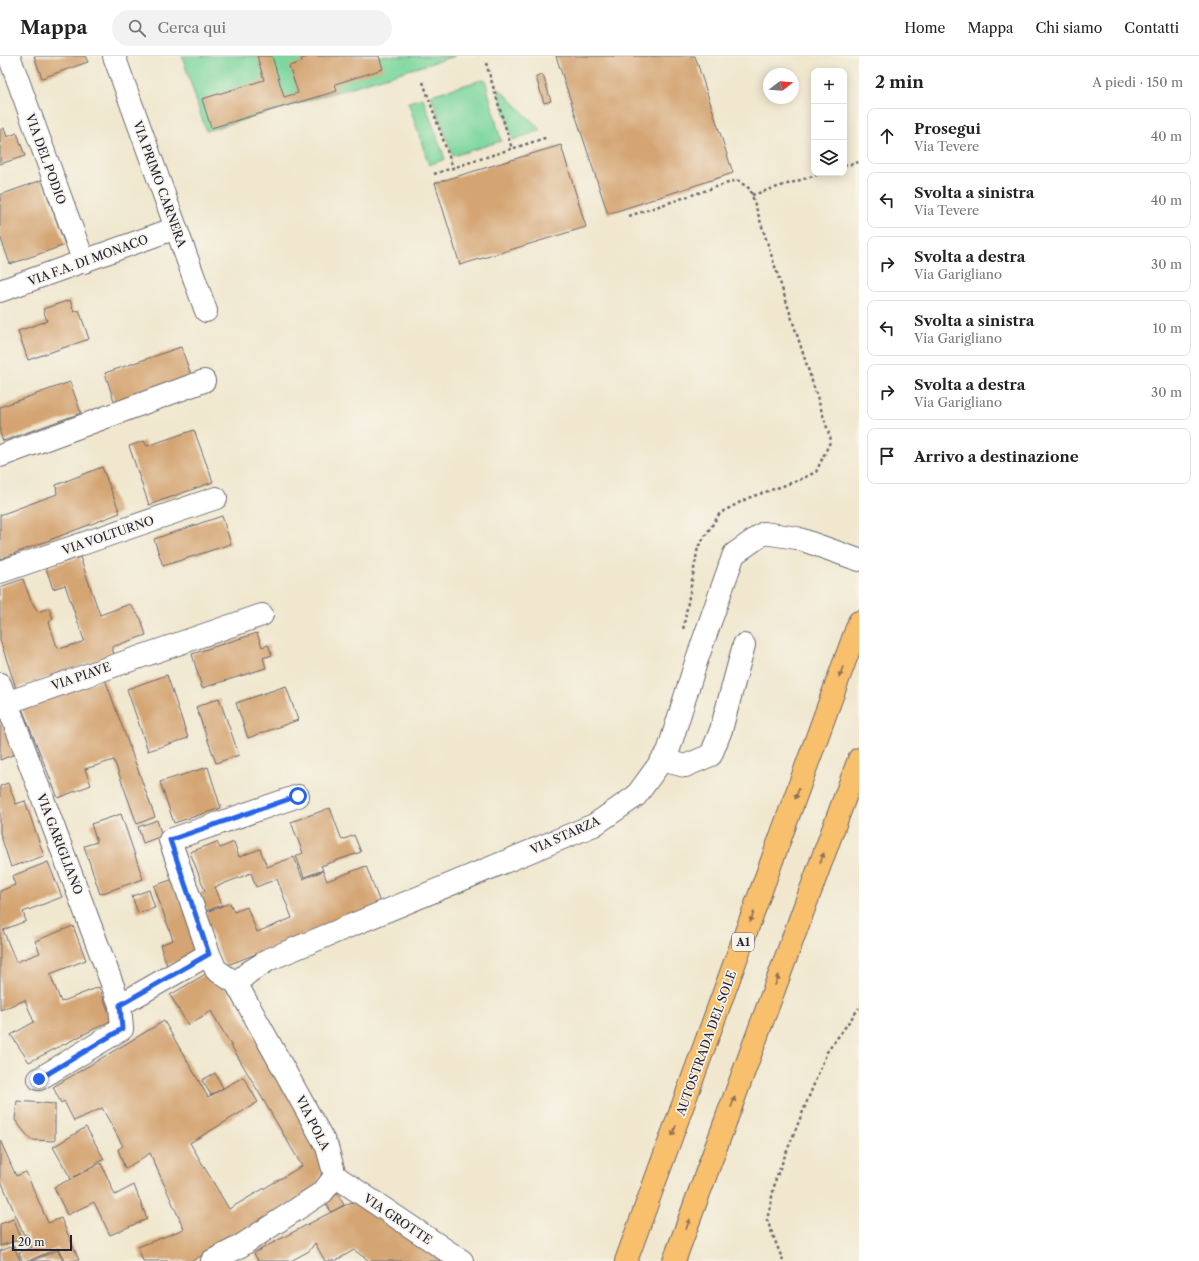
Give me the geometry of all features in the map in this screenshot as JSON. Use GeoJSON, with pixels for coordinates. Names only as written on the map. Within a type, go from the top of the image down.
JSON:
{"type":"FeatureCollection","features":[{"type":"Feature","properties":{"kind":"highway","name":"AUTOSTRADA DEL SOLE"},"geometry":{"type":"LineString","coordinates":[[626,1261],[859,622]]}},
{"type":"Feature","properties":{"kind":"highway"},"geometry":{"type":"LineString","coordinates":[[674,1261],[859,759]]}},
{"type":"Feature","properties":{"kind":"street","name":"VIA DEL PODIO"},"geometry":{"type":"LineString","coordinates":[[9,56],[84,262]]}},
{"type":"Feature","properties":{"kind":"street","name":"VIA PRIMO CARNERA"},"geometry":{"type":"LineString","coordinates":[[114,56],[206,311]]}},
{"type":"Feature","properties":{"kind":"street","name":"VIA F.A. DI MONACO"},"geometry":{"type":"LineString","coordinates":[[0,291],[176,228]]}},
{"type":"Feature","properties":{"kind":"street"},"geometry":{"type":"LineString","coordinates":[[0,456],[204,381]]}},
{"type":"Feature","properties":{"kind":"street","name":"VIA VOLTURNO"},"geometry":{"type":"LineString","coordinates":[[0,572],[216,498]]}},
{"type":"Feature","properties":{"kind":"street","name":"VIA STARZA"},"geometry":{"type":"LineString","coordinates":[[236,984],[249,972],[270,959],[594,825],[636,796],[668,752],[697,659],[734,554],[764,533],[797,538],[859,560]]}},
{"type":"Feature","properties":{"kind":"street","name":"VIA PIAVE"},"geometry":{"type":"LineString","coordinates":[[2,697],[163,648],[262,615]]}},
{"type":"Feature","properties":{"kind":"street"},"geometry":{"type":"LineString","coordinates":[[662,760],[685,766],[711,755],[720,730],[744,645]]}},
{"type":"Feature","properties":{"kind":"street","name":"VIA GARIGLIANO"},"geometry":{"type":"LineString","coordinates":[[2,697],[120,1005],[122,1029],[39,1079]]}},
{"type":"Feature","properties":{"kind":"street"},"geometry":{"type":"LineString","coordinates":[[236,984],[216,970],[209,954],[170,840],[298,796]]}},
{"type":"Feature","properties":{"kind":"street"},"geometry":{"type":"LineString","coordinates":[[120,1005],[209,954]]}},
{"type":"Feature","properties":{"kind":"street","name":"VIA POLA"},"geometry":{"type":"LineString","coordinates":[[236,984],[327,1147],[334,1176]]}},
{"type":"Feature","properties":{"kind":"street"},"geometry":{"type":"LineString","coordinates":[[212,1261],[243,1254],[323,1192],[334,1176]]}},
{"type":"Feature","properties":{"kind":"street","name":"VIA GROTTE"},"geometry":{"type":"LineString","coordinates":[[334,1176],[462,1261]]}},
{"type":"Feature","properties":{"kind":"path"},"geometry":{"type":"LineString","coordinates":[[486,63],[512,149]]}},
{"type":"Feature","properties":{"kind":"path"},"geometry":{"type":"LineString","coordinates":[[423,82],[453,168]]}},
{"type":"Feature","properties":{"kind":"path"},"geometry":{"type":"LineString","coordinates":[[434,174],[548,137]]}},
{"type":"Feature","properties":{"kind":"path"},"geometry":{"type":"LineString","coordinates":[[847,165],[859,162]]}},
{"type":"Feature","properties":{"kind":"path"},"geometry":{"type":"LineString","coordinates":[[752,195],[813,176]]}},
{"type":"Feature","properties":{"kind":"path"},"geometry":{"type":"LineString","coordinates":[[629,216],[737,180],[750,189],[831,440],[816,472],[797,481],[748,498],[720,513],[698,548],[683,633]]}},
{"type":"Feature","properties":{"kind":"path"},"geometry":{"type":"LineString","coordinates":[[783,1261],[767,1220],[776,1178],[827,1052],[859,1008]]}},
{"type":"Feature","properties":{"kind":"green space"},"geometry":{"type":"Polygon","coordinates":[[[182,56],[455,56],[206,131],[182,56]]]}},
{"type":"Feature","properties":{"kind":"green space"},"geometry":{"type":"Polygon","coordinates":[[[485,79],[501,141],[453,156],[431,95],[485,79]]]}},
{"type":"Feature","properties":{"kind":"green space"},"geometry":{"type":"Polygon","coordinates":[[[497,86],[541,130],[513,140],[497,86]]]}},
{"type":"Feature","properties":{"kind":"green space"},"geometry":{"type":"Polygon","coordinates":[[[423,98],[445,159],[429,165],[408,102],[423,98]]]}},
{"type":"Feature","properties":{"kind":"building"},"geometry":{"type":"Polygon","coordinates":[[[34,56],[85,56],[88,62],[42,78],[34,56]]]}},
{"type":"Feature","properties":{"kind":"building"},"geometry":{"type":"Polygon","coordinates":[[[257,56],[272,56],[284,97],[298,93],[289,66],[302,62],[301,59],[312,56],[379,56],[383,69],[335,84],[337,91],[211,128],[202,99],[264,80],[257,56]]]}},
{"type":"Feature","properties":{"kind":"building"},"geometry":{"type":"Polygon","coordinates":[[[556,56],[695,56],[733,173],[608,214],[556,56]]]}},
{"type":"Feature","properties":{"kind":"building"},"geometry":{"type":"Polygon","coordinates":[[[543,75],[551,101],[544,103],[536,77],[543,75]]]}},
{"type":"Feature","properties":{"kind":"building"},"geometry":{"type":"Polygon","coordinates":[[[4,128],[7,137],[17,133],[25,156],[0,164],[0,130],[4,128]]]}},
{"type":"Feature","properties":{"kind":"building"},"geometry":{"type":"Polygon","coordinates":[[[561,145],[586,227],[460,265],[435,183],[561,145]]]}},
{"type":"Feature","properties":{"kind":"building"},"geometry":{"type":"Polygon","coordinates":[[[42,180],[65,245],[10,264],[0,236],[0,195],[42,180]]]}},
{"type":"Feature","properties":{"kind":"building"},"geometry":{"type":"Polygon","coordinates":[[[70,300],[74,312],[79,310],[89,339],[28,360],[18,331],[47,321],[43,309],[70,300]]]}},
{"type":"Feature","properties":{"kind":"building"},"geometry":{"type":"Polygon","coordinates":[[[181,347],[192,378],[115,404],[105,373],[181,347]]]}},
{"type":"Feature","properties":{"kind":"building"},"geometry":{"type":"Polygon","coordinates":[[[70,382],[81,413],[3,441],[0,433],[0,407],[70,382]]]}},
{"type":"Feature","properties":{"kind":"building"},"geometry":{"type":"Polygon","coordinates":[[[194,430],[213,482],[149,505],[129,446],[144,441],[147,446],[194,430]]]}},
{"type":"Feature","properties":{"kind":"building"},"geometry":{"type":"Polygon","coordinates":[[[102,467],[120,513],[0,559],[0,515],[57,494],[56,485],[102,467]]]}},
{"type":"Feature","properties":{"kind":"building"},"geometry":{"type":"Polygon","coordinates":[[[222,516],[231,544],[163,566],[154,539],[222,516]]]}},
{"type":"Feature","properties":{"kind":"building"},"geometry":{"type":"Polygon","coordinates":[[[80,557],[100,615],[130,604],[141,619],[146,635],[112,647],[114,655],[16,688],[0,640],[0,587],[23,579],[31,601],[38,612],[49,608],[53,619],[49,622],[59,649],[82,642],[84,640],[65,585],[53,589],[46,568],[80,557]]]}},
{"type":"Feature","properties":{"kind":"building"},"geometry":{"type":"Polygon","coordinates":[[[257,633],[262,647],[268,645],[272,655],[263,658],[266,668],[202,688],[192,654],[257,633]]]}},
{"type":"Feature","properties":{"kind":"building"},"geometry":{"type":"Polygon","coordinates":[[[167,675],[188,738],[148,751],[127,689],[167,675]]]}},
{"type":"Feature","properties":{"kind":"building"},"geometry":{"type":"Polygon","coordinates":[[[105,679],[155,817],[137,824],[114,760],[85,769],[91,785],[58,798],[21,706],[105,679]]]}},
{"type":"Feature","properties":{"kind":"building"},"geometry":{"type":"Polygon","coordinates":[[[286,686],[298,720],[248,738],[236,703],[286,686]]]}},
{"type":"Feature","properties":{"kind":"building"},"geometry":{"type":"Polygon","coordinates":[[[219,698],[239,755],[216,763],[196,707],[219,698]]]}},
{"type":"Feature","properties":{"kind":"building"},"geometry":{"type":"Polygon","coordinates":[[[5,715],[18,753],[0,760],[0,717],[5,715]]]}},
{"type":"Feature","properties":{"kind":"building"},"geometry":{"type":"Polygon","coordinates":[[[208,767],[221,808],[174,823],[160,782],[208,767]]]}},
{"type":"Feature","properties":{"kind":"building"},"geometry":{"type":"Polygon","coordinates":[[[8,783],[16,804],[25,801],[44,856],[11,867],[0,833],[0,786],[8,783]]]}},
{"type":"Feature","properties":{"kind":"building"},"geometry":{"type":"Polygon","coordinates":[[[330,808],[342,840],[354,835],[361,852],[321,866],[323,870],[304,877],[296,856],[303,853],[291,822],[330,808]]]}},
{"type":"Feature","properties":{"kind":"building"},"geometry":{"type":"Polygon","coordinates":[[[121,814],[143,879],[100,894],[84,846],[97,842],[91,824],[121,814]]]}},
{"type":"Feature","properties":{"kind":"building"},"geometry":{"type":"Polygon","coordinates":[[[157,820],[162,836],[143,843],[138,827],[157,820]]]}},
{"type":"Feature","properties":{"kind":"building"},"geometry":{"type":"Polygon","coordinates":[[[217,842],[220,848],[234,842],[239,857],[260,849],[267,867],[294,857],[303,879],[323,871],[327,881],[366,866],[381,905],[225,966],[204,913],[230,903],[234,912],[247,907],[257,932],[292,918],[277,879],[256,887],[251,873],[215,887],[222,905],[206,911],[200,893],[205,891],[190,852],[217,842]]]}},
{"type":"Feature","properties":{"kind":"building"},"geometry":{"type":"Polygon","coordinates":[[[48,862],[62,897],[23,912],[26,921],[3,930],[16,962],[40,953],[35,941],[73,926],[86,960],[50,974],[61,1002],[99,987],[112,1020],[29,1062],[11,1035],[34,1022],[25,1000],[0,1010],[0,891],[15,885],[12,876],[48,862]]]}},
{"type":"Feature","properties":{"kind":"building"},"geometry":{"type":"Polygon","coordinates":[[[179,877],[205,952],[167,965],[160,945],[173,940],[154,886],[179,877]]]}},
{"type":"Feature","properties":{"kind":"building"},"geometry":{"type":"Polygon","coordinates":[[[149,890],[155,908],[138,913],[132,896],[149,890]]]}},
{"type":"Feature","properties":{"kind":"building"},"geometry":{"type":"Polygon","coordinates":[[[214,969],[320,1148],[323,1159],[321,1175],[314,1190],[192,1261],[143,1261],[138,1247],[184,1229],[150,1153],[125,1169],[118,1149],[123,1146],[102,1108],[74,1121],[64,1101],[61,1103],[53,1087],[164,1021],[208,1097],[243,1077],[258,1102],[190,1143],[229,1209],[302,1166],[211,1011],[188,1025],[170,995],[214,969]]]}},
{"type":"Feature","properties":{"kind":"building"},"geometry":{"type":"Polygon","coordinates":[[[215,1073],[223,1088],[211,1095],[202,1080],[215,1073]]]}},
{"type":"Feature","properties":{"kind":"building"},"geometry":{"type":"Polygon","coordinates":[[[17,1101],[55,1104],[55,1141],[31,1140],[15,1120],[17,1101]]]}},
{"type":"Feature","properties":{"kind":"building"},"geometry":{"type":"Polygon","coordinates":[[[86,1127],[104,1159],[74,1177],[101,1163],[115,1195],[134,1185],[147,1219],[110,1235],[94,1202],[67,1215],[54,1187],[71,1179],[53,1147],[86,1127]]]}},
{"type":"Feature","properties":{"kind":"building"},"geometry":{"type":"Polygon","coordinates":[[[0,1140],[16,1176],[26,1172],[48,1223],[61,1218],[79,1260],[64,1261],[58,1248],[28,1261],[22,1261],[19,1253],[32,1247],[27,1234],[24,1235],[2,1183],[0,1184],[0,1140]]]}},
{"type":"Feature","properties":{"kind":"building"},"geometry":{"type":"Polygon","coordinates":[[[336,1191],[344,1205],[331,1212],[323,1198],[336,1191]]]}},
{"type":"Feature","properties":{"kind":"building"},"geometry":{"type":"Polygon","coordinates":[[[354,1201],[445,1261],[369,1261],[354,1250],[335,1261],[325,1261],[315,1243],[309,1251],[291,1261],[258,1261],[254,1253],[354,1201]]]}},
{"type":"Feature","properties":{"kind":"building"},"geometry":{"type":"Polygon","coordinates":[[[14,1219],[21,1239],[0,1246],[0,1224],[14,1219]]]}},
{"type":"Feature","properties":{"kind":"building"},"geometry":{"type":"Polygon","coordinates":[[[14,1246],[20,1261],[0,1261],[0,1251],[14,1246]]]}},
{"type":"Feature","properties":{"kind":"building"},"geometry":{"type":"Polygon","coordinates":[[[58,1250],[63,1261],[31,1261],[58,1250]]]}},
{"type":"Feature","properties":{"kind":"route"},"geometry":{"type":"LineString","coordinates":[[39,1079],[122,1029],[120,1005],[209,954],[170,840],[298,796]]}}]}
